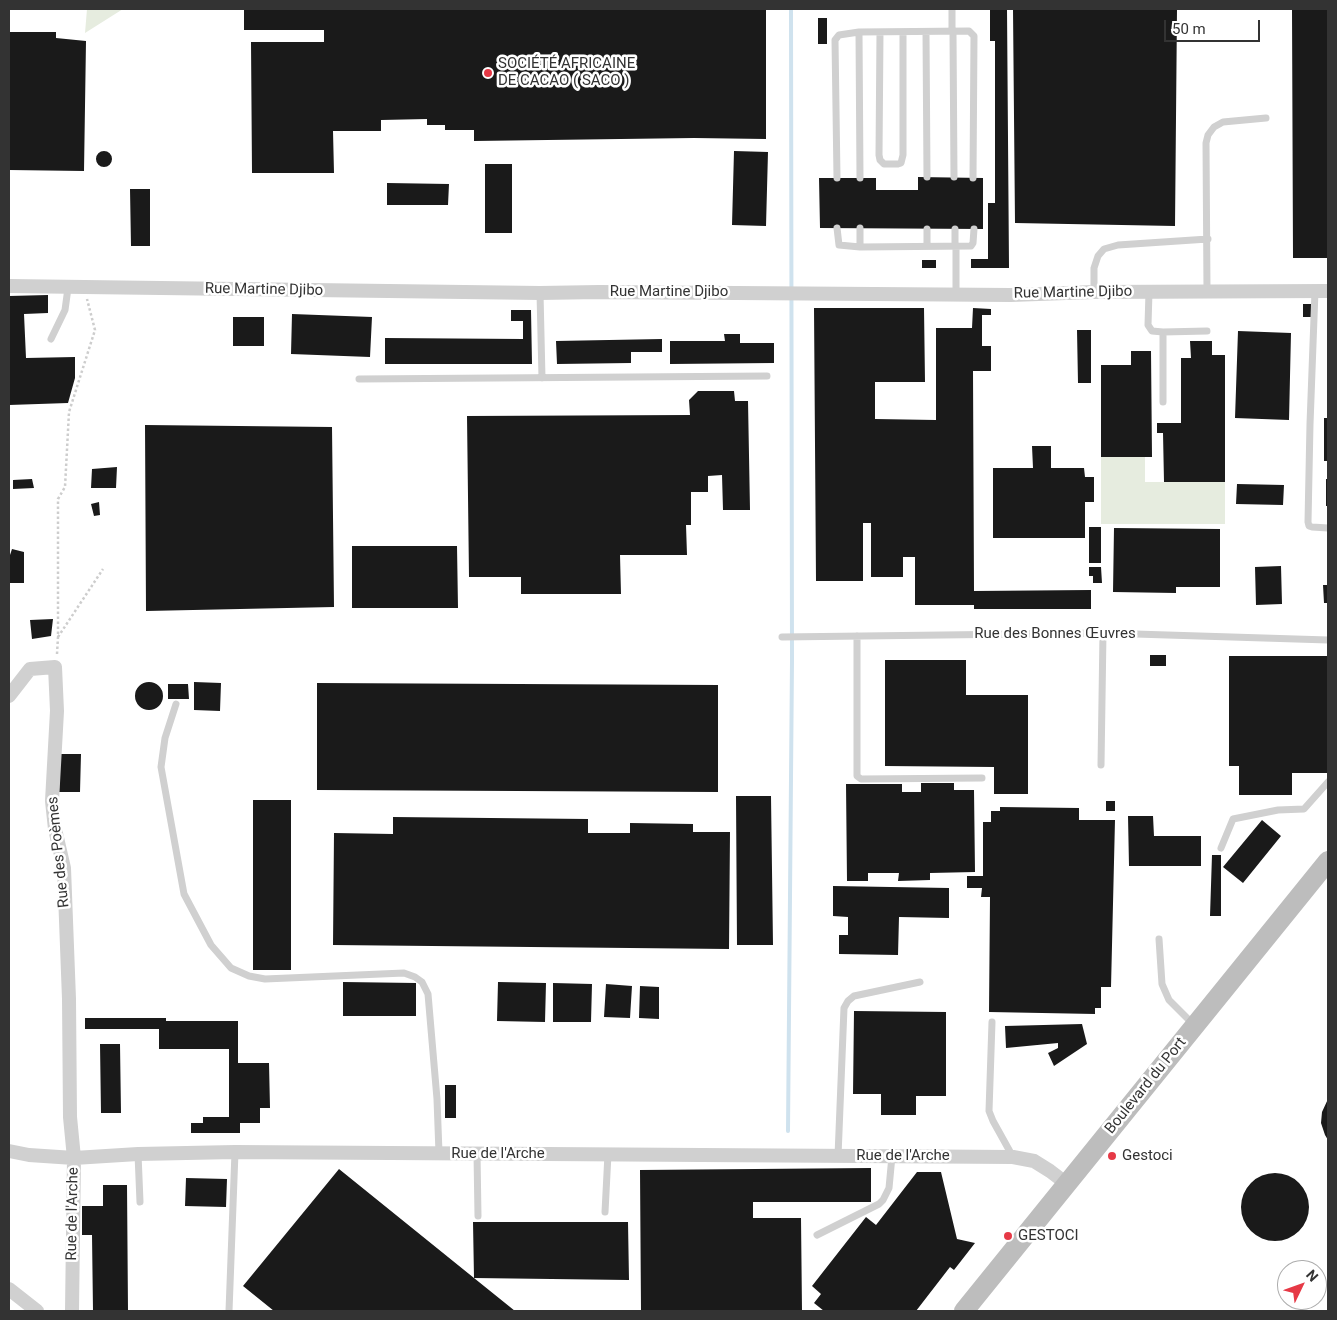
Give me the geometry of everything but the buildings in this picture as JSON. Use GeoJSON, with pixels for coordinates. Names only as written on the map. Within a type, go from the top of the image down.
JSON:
{"type":"FeatureCollection","features":[{"type":"Feature","properties":{"kind":"main road","name":"Boulevard du Port"},"geometry":{"type":"LineString","coordinates":[[964,1311],[1328,861]]}},
{"type":"Feature","properties":{"kind":"street","name":"Rue Martine Djibo"},"geometry":{"type":"LineString","coordinates":[[9,286],[540,293],[1011,295],[1094,292],[1322,291]]}},
{"type":"Feature","properties":{"kind":"street"},"geometry":{"type":"LineString","coordinates":[[9,696],[30,669],[56,667]]}},
{"type":"Feature","properties":{"kind":"street","name":"Rue des Poèmes"},"geometry":{"type":"LineString","coordinates":[[56,667],[57,711],[52,800],[55,829],[64,868],[69,999],[70,1118],[74,1158]]}},
{"type":"Feature","properties":{"kind":"street"},"geometry":{"type":"LineString","coordinates":[[9,1151],[29,1155],[74,1158]]}},
{"type":"Feature","properties":{"kind":"street","name":"Rue de l'Arche"},"geometry":{"type":"LineString","coordinates":[[72,1311],[74,1158],[138,1154],[235,1152],[1013,1157],[1034,1161],[1066,1184]]}},
{"type":"Feature","properties":{"kind":"street"},"geometry":{"type":"LineString","coordinates":[[9,1288],[37,1311]]}},
{"type":"Feature","properties":{"kind":"lane"},"geometry":{"type":"LineString","coordinates":[[952,9],[954,178]]}},
{"type":"Feature","properties":{"kind":"lane"},"geometry":{"type":"LineString","coordinates":[[837,178],[835,40],[839,35],[859,32],[969,31],[974,36],[973,178]]}},
{"type":"Feature","properties":{"kind":"lane"},"geometry":{"type":"LineString","coordinates":[[859,32],[860,178]]}},
{"type":"Feature","properties":{"kind":"lane"},"geometry":{"type":"LineString","coordinates":[[880,32],[879,155],[880,160],[884,164],[901,163],[903,155],[903,32]]}},
{"type":"Feature","properties":{"kind":"lane"},"geometry":{"type":"LineString","coordinates":[[926,32],[927,177]]}},
{"type":"Feature","properties":{"kind":"lane"},"geometry":{"type":"LineString","coordinates":[[1207,292],[1206,143],[1208,135],[1214,127],[1223,122],[1266,118]]}},
{"type":"Feature","properties":{"kind":"lane"},"geometry":{"type":"LineString","coordinates":[[837,228],[839,245],[860,246],[973,245],[974,229]]}},
{"type":"Feature","properties":{"kind":"lane"},"geometry":{"type":"LineString","coordinates":[[860,228],[860,246]]}},
{"type":"Feature","properties":{"kind":"lane"},"geometry":{"type":"LineString","coordinates":[[927,229],[927,245]]}},
{"type":"Feature","properties":{"kind":"lane"},"geometry":{"type":"LineString","coordinates":[[955,229],[956,294]]}},
{"type":"Feature","properties":{"kind":"lane"},"geometry":{"type":"LineString","coordinates":[[1094,292],[1094,268],[1098,256],[1104,249],[1118,245],[1208,240]]}},
{"type":"Feature","properties":{"kind":"lane"},"geometry":{"type":"LineString","coordinates":[[51,339],[65,310],[68,288]]}},
{"type":"Feature","properties":{"kind":"lane"},"geometry":{"type":"LineString","coordinates":[[1322,291],[1315,317],[1308,522],[1309,526],[1312,527],[1328,528]]}},
{"type":"Feature","properties":{"kind":"lane"},"geometry":{"type":"LineString","coordinates":[[1149,292],[1148,325],[1152,331],[1207,330]]}},
{"type":"Feature","properties":{"kind":"lane"},"geometry":{"type":"LineString","coordinates":[[540,293],[542,378]]}},
{"type":"Feature","properties":{"kind":"lane"},"geometry":{"type":"LineString","coordinates":[[1163,332],[1163,402]]}},
{"type":"Feature","properties":{"kind":"lane"},"geometry":{"type":"LineString","coordinates":[[359,379],[767,376]]}},
{"type":"Feature","properties":{"kind":"lane"},"geometry":{"type":"LineString","coordinates":[[1101,765],[1103,633]]}},
{"type":"Feature","properties":{"kind":"lane","name":"Rue des Bonnes Œuvres"},"geometry":{"type":"LineString","coordinates":[[782,637],[1103,633],[1328,640]]}},
{"type":"Feature","properties":{"kind":"lane"},"geometry":{"type":"LineString","coordinates":[[857,636],[857,776],[861,778],[982,778]]}},
{"type":"Feature","properties":{"kind":"lane"},"geometry":{"type":"LineString","coordinates":[[176,704],[165,738],[161,766],[184,894],[210,945],[231,968],[249,976],[265,978],[404,973],[422,982],[428,994],[437,1099],[439,1153]]}},
{"type":"Feature","properties":{"kind":"lane"},"geometry":{"type":"LineString","coordinates":[[1221,848],[1234,819],[1278,810],[1304,809],[1328,782]]}},
{"type":"Feature","properties":{"kind":"lane"},"geometry":{"type":"LineString","coordinates":[[1159,939],[1162,984],[1169,1000],[1195,1026]]}},
{"type":"Feature","properties":{"kind":"lane"},"geometry":{"type":"LineString","coordinates":[[838,1156],[844,1008],[854,996],[920,982]]}},
{"type":"Feature","properties":{"kind":"lane"},"geometry":{"type":"LineString","coordinates":[[992,1022],[989,1111],[992,1121],[1013,1157]]}},
{"type":"Feature","properties":{"kind":"lane"},"geometry":{"type":"LineString","coordinates":[[229,1311],[235,1152]]}},
{"type":"Feature","properties":{"kind":"lane"},"geometry":{"type":"LineString","coordinates":[[138,1154],[140,1202]]}},
{"type":"Feature","properties":{"kind":"lane"},"geometry":{"type":"LineString","coordinates":[[477,1154],[478,1216]]}},
{"type":"Feature","properties":{"kind":"lane"},"geometry":{"type":"LineString","coordinates":[[605,1212],[608,1154]]}},
{"type":"Feature","properties":{"kind":"lane"},"geometry":{"type":"LineString","coordinates":[[817,1235],[874,1208],[883,1200],[889,1188],[892,1156]]}},
{"type":"Feature","properties":{"kind":"path"},"geometry":{"type":"LineString","coordinates":[[56,667],[58,637],[58,499],[65,487],[69,412],[95,330],[84,288]]}},
{"type":"Feature","properties":{"kind":"path"},"geometry":{"type":"LineString","coordinates":[[58,637],[103,569]]}},
{"type":"Feature","properties":{"kind":"shaded area"},"geometry":{"type":"Polygon","coordinates":[[[87,9],[123,9],[85,33],[87,9]]]}},
{"type":"Feature","properties":{"kind":"shaded area"},"geometry":{"type":"Polygon","coordinates":[[[1101,457],[1145,457],[1145,482],[1225,482],[1225,524],[1101,524],[1101,457]]]}},
{"type":"Feature","properties":{"kind":"waterway"},"geometry":{"type":"LineString","coordinates":[[788,1131],[792,660],[791,9]]}},
{"type":"Feature","properties":{"kind":"place","name":"SOCIÉTÉ AFRICAINE DE CACAO ( SACO )"},"geometry":{"type":"Point","coordinates":[488,73]}},
{"type":"Feature","properties":{"kind":"place","name":"Gestoci"},"geometry":{"type":"Point","coordinates":[1112,1156]}},
{"type":"Feature","properties":{"kind":"place","name":"GESTOCI"},"geometry":{"type":"Point","coordinates":[1008,1236]}}]}
